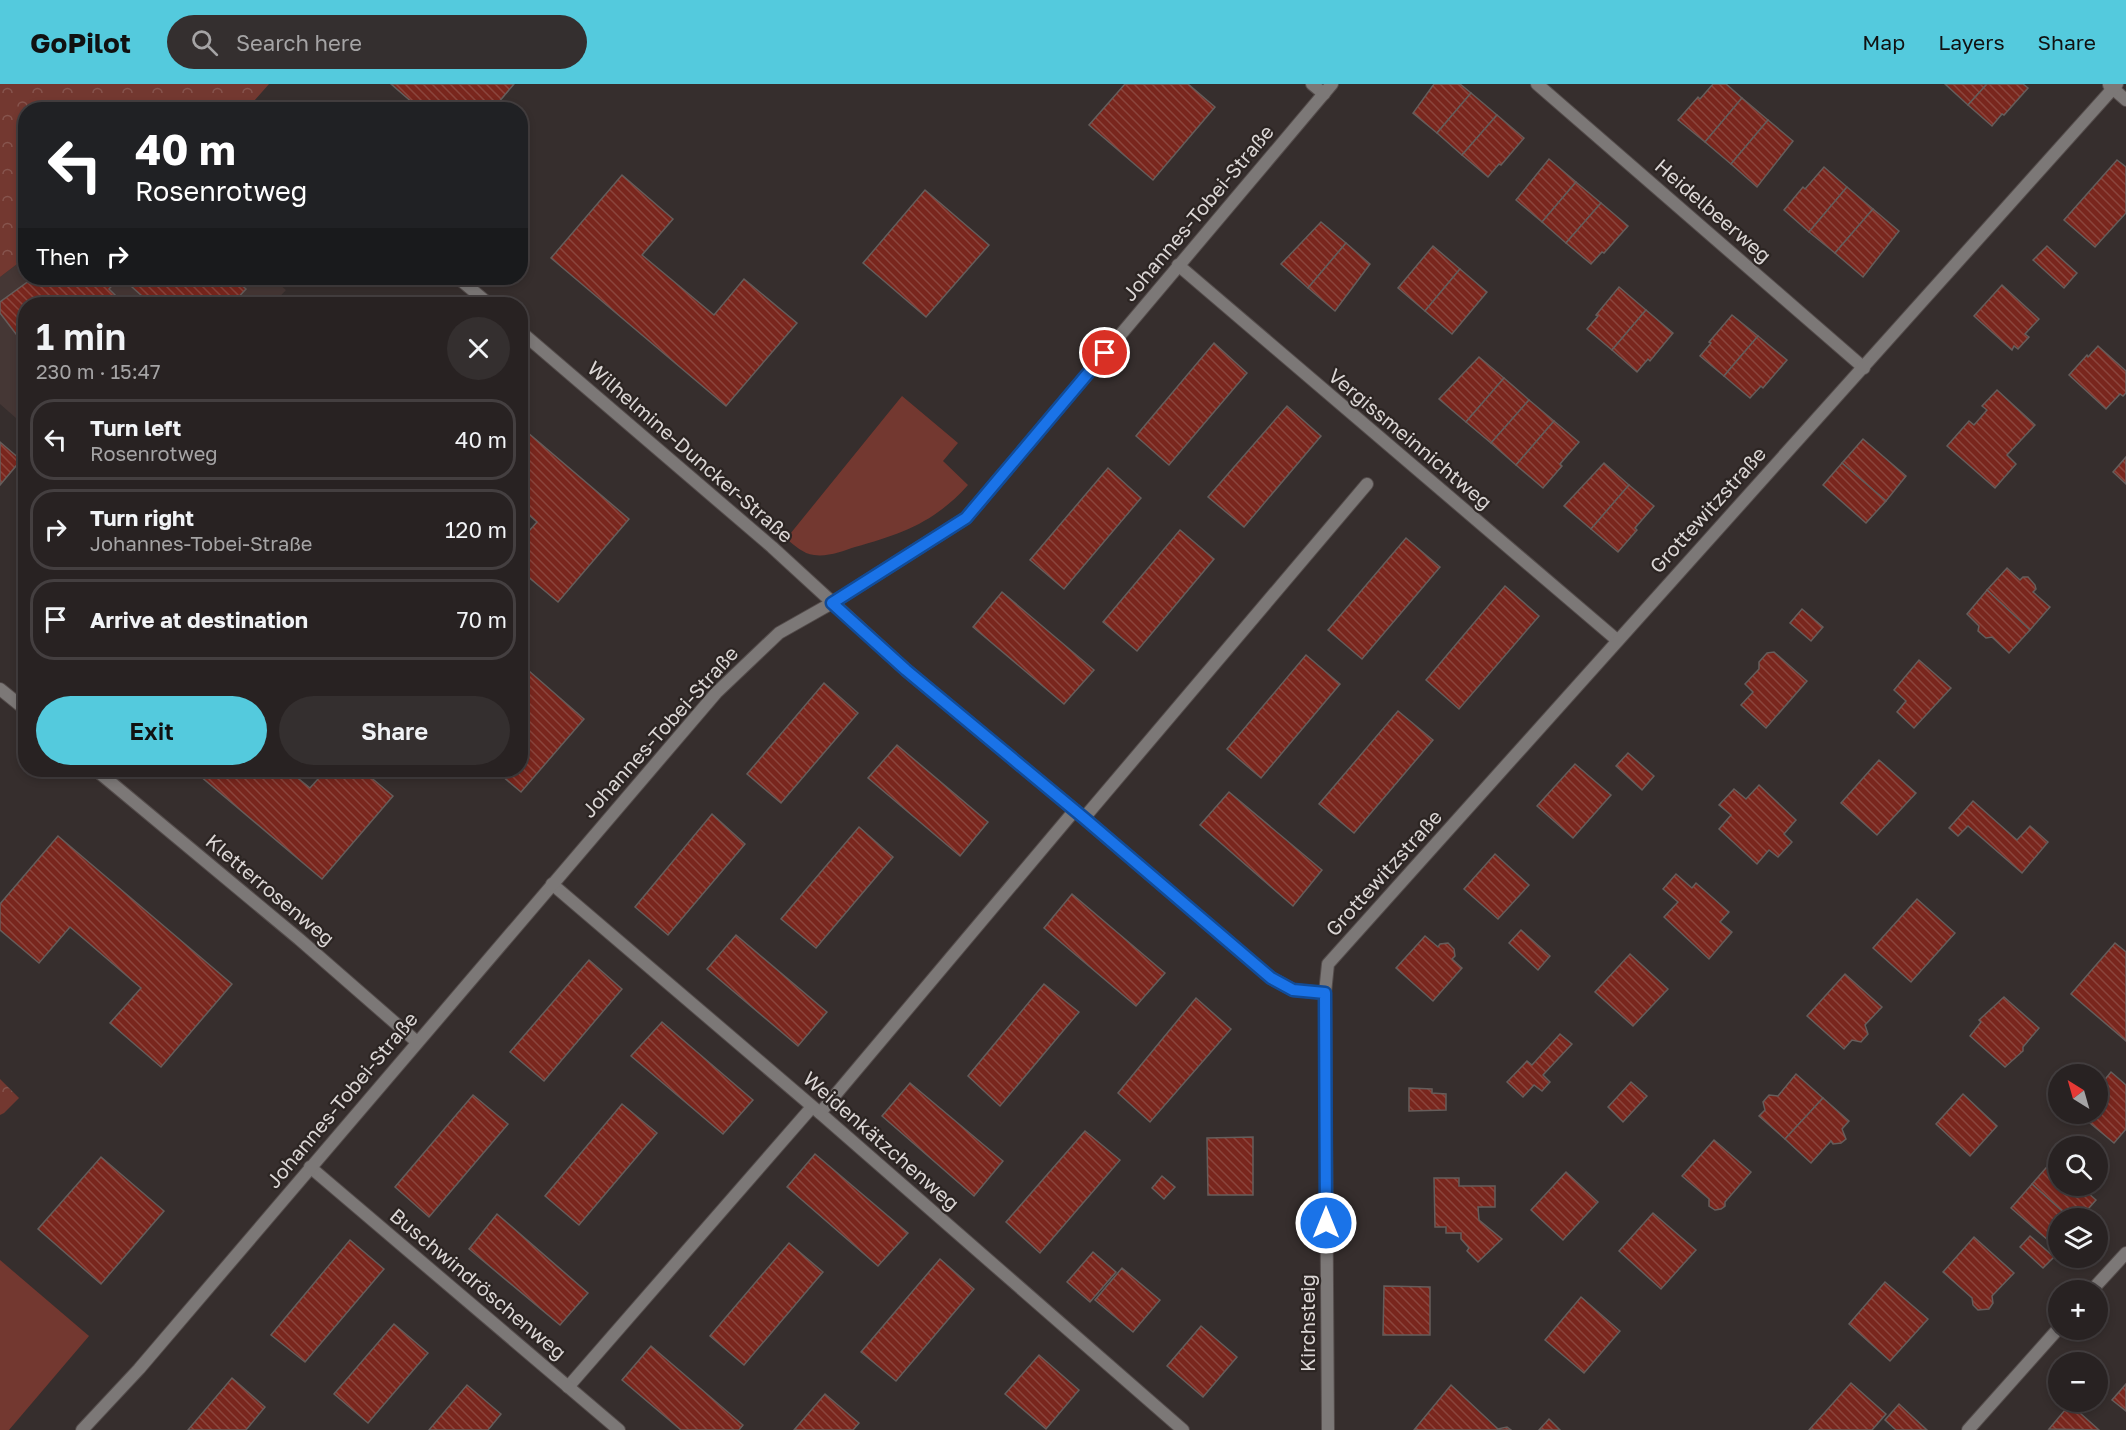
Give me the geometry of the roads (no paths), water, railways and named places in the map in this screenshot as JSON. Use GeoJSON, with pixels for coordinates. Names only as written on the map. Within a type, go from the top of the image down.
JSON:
{"type":"FeatureCollection","features":[{"type":"Feature","properties":{"kind":"street"},"geometry":{"type":"LineString","coordinates":[[1312,84],[1328,89]]}},
{"type":"Feature","properties":{"kind":"street","name":"Heidelbeerweg"},"geometry":{"type":"LineString","coordinates":[[1537,84],[1864,368]]}},
{"type":"Feature","properties":{"kind":"street"},"geometry":{"type":"LineString","coordinates":[[2113,86],[2126,100]]}},
{"type":"Feature","properties":{"kind":"street","name":"Grottewitzstraße"},"geometry":{"type":"LineString","coordinates":[[1328,964],[1864,368],[2113,86]]}},
{"type":"Feature","properties":{"kind":"street","name":"Johannes-Tobei-Straße"},"geometry":{"type":"LineString","coordinates":[[82,1430],[139,1369],[716,693],[778,633],[832,603],[966,518],[1328,89]]}},
{"type":"Feature","properties":{"kind":"street","name":"Vergissmeinnichtweg"},"geometry":{"type":"LineString","coordinates":[[1178,265],[1617,640]]}},
{"type":"Feature","properties":{"kind":"street"},"geometry":{"type":"LineString","coordinates":[[466,285],[481,297]]}},
{"type":"Feature","properties":{"kind":"street","name":"Wilhelmine-Duncker-Straße"},"geometry":{"type":"LineString","coordinates":[[528,338],[772,547],[906,670],[1271,978],[1293,990],[1325,993]]}},
{"type":"Feature","properties":{"kind":"street"},"geometry":{"type":"LineString","coordinates":[[568,1387],[1079,814],[1367,483]]}},
{"type":"Feature","properties":{"kind":"street"},"geometry":{"type":"LineString","coordinates":[[0,689],[18,704]]}},
{"type":"Feature","properties":{"kind":"street","name":"Kletterrosenweg"},"geometry":{"type":"LineString","coordinates":[[104,777],[417,1042]]}},
{"type":"Feature","properties":{"kind":"street","name":"Weidenkätzchenweg"},"geometry":{"type":"LineString","coordinates":[[552,884],[816,1110],[1183,1430]]}},
{"type":"Feature","properties":{"kind":"street","name":"Kirchsteig"},"geometry":{"type":"LineString","coordinates":[[1328,964],[1325,993],[1328,1430]]}},
{"type":"Feature","properties":{"kind":"street","name":"Buschwindröschenweg"},"geometry":{"type":"LineString","coordinates":[[310,1167],[619,1430]]}},
{"type":"Feature","properties":{"kind":"street"},"geometry":{"type":"LineString","coordinates":[[2101,1280],[2126,1253]]}},
{"type":"Feature","properties":{"kind":"street"},"geometry":{"type":"LineString","coordinates":[[1968,1430],[2048,1340]]}}]}
